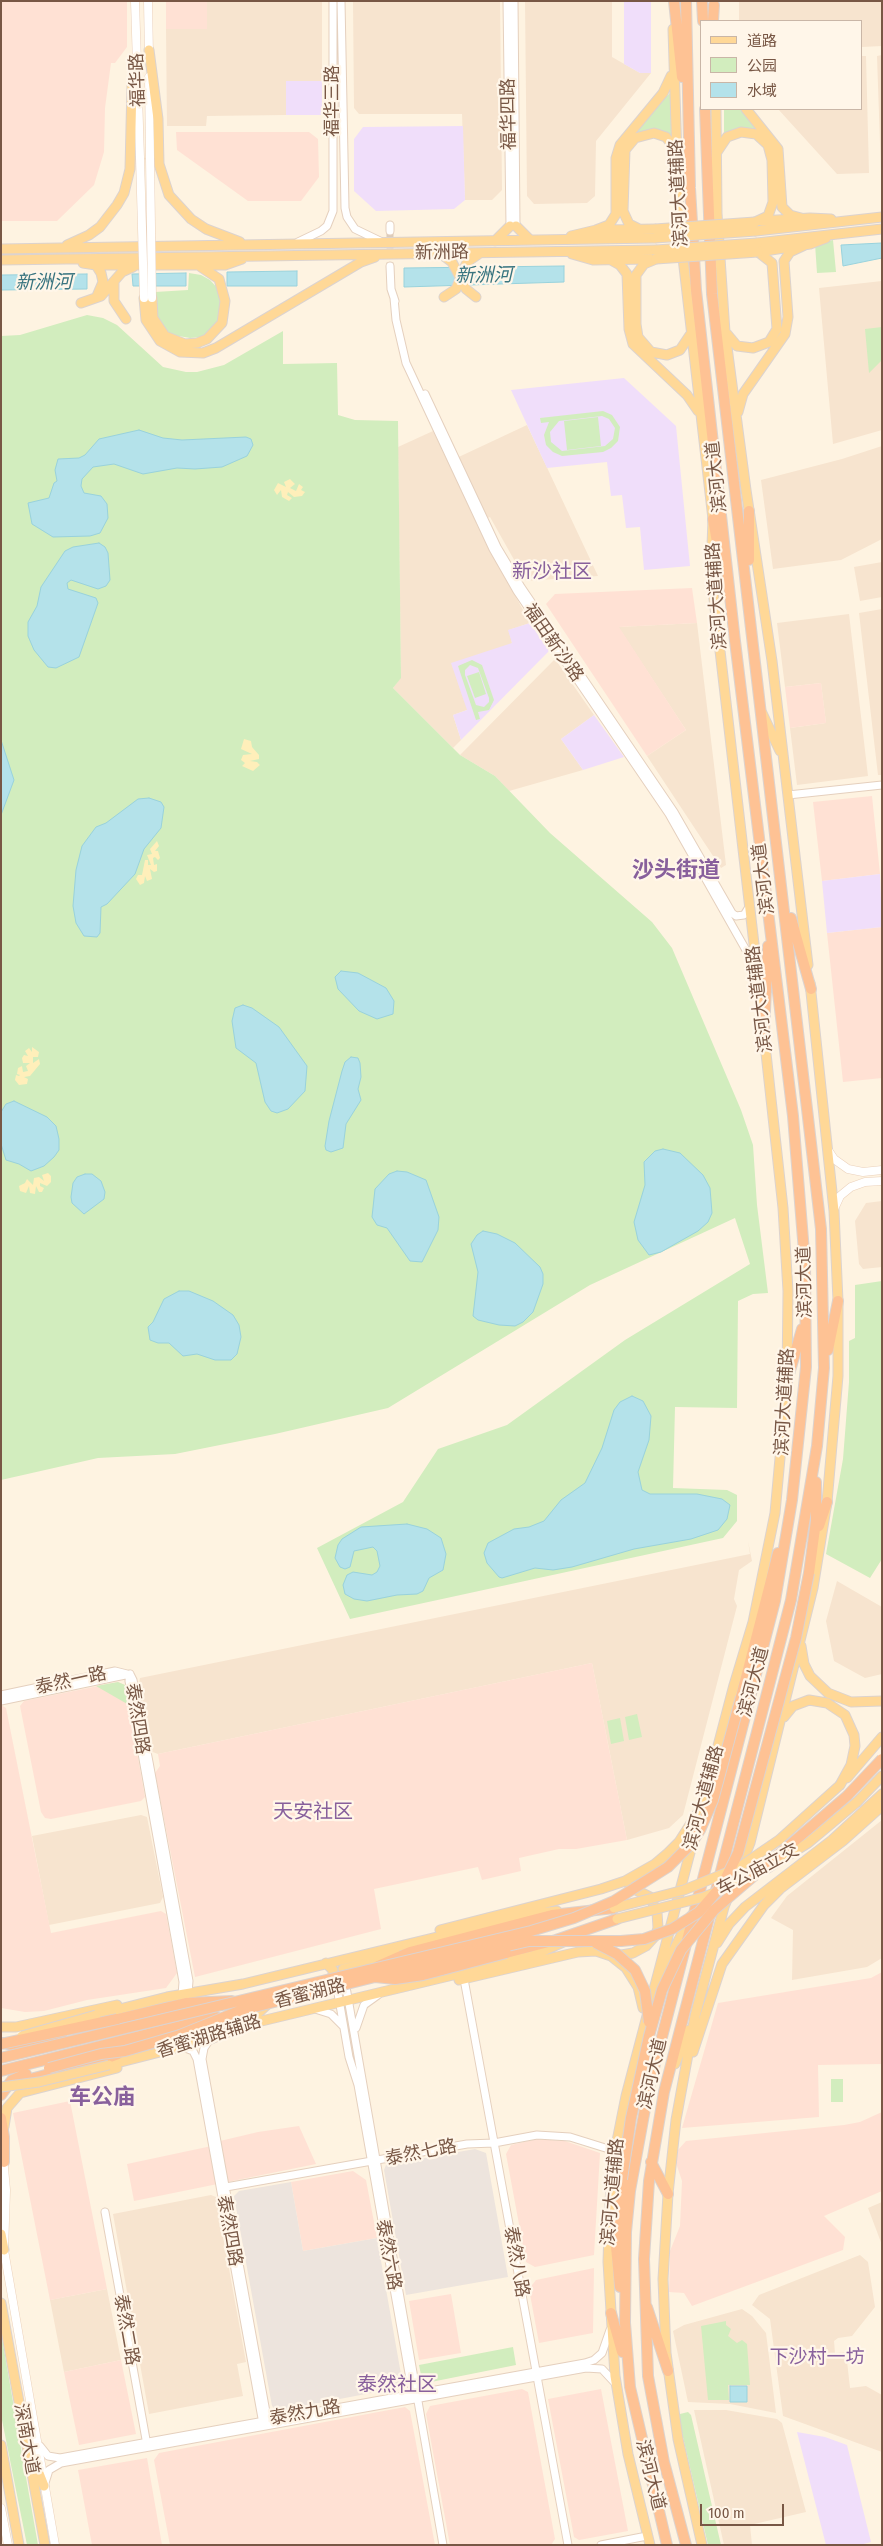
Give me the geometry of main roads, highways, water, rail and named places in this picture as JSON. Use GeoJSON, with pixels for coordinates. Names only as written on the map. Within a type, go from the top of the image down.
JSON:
{"type":"FeatureCollection","features":[{"type":"Feature","properties":{"kind":"highway"},"geometry":{"type":"LineString","coordinates":[[674,1],[689,140]]}},
{"type":"Feature","properties":{"kind":"highway","name":"滨河大道"},"geometry":{"type":"LineString","coordinates":[[667,2545],[630,2387],[625,2323],[626,2232],[638,2141],[649,2087],[773,1610],[792,1500],[806,1367],[802,1206],[735,641],[696,290],[690,203],[686,1]]}},
{"type":"Feature","properties":{"kind":"highway"},"geometry":{"type":"LineString","coordinates":[[702,1],[703,20]]}},
{"type":"Feature","properties":{"kind":"highway"},"geometry":{"type":"LineString","coordinates":[[714,3],[714,20]]}},
{"type":"Feature","properties":{"kind":"highway","name":"滨河大道"},"geometry":{"type":"LineString","coordinates":[[686,2545],[653,2411],[648,2376],[644,2297],[646,2218],[651,2162],[664,2092],[781,1645],[804,1536],[817,1446],[824,1368],[821,1229],[750,601],[712,294],[706,154],[707,110]]}},
{"type":"Feature","properties":{"kind":"highway"},"geometry":{"type":"LineString","coordinates":[[749,511],[750,601]]}},
{"type":"Feature","properties":{"kind":"highway"},"geometry":{"type":"LineString","coordinates":[[713,519],[735,641]]}},
{"type":"Feature","properties":{"kind":"highway"},"geometry":{"type":"LineString","coordinates":[[782,888],[810,989]]}},
{"type":"Feature","properties":{"kind":"highway"},"geometry":{"type":"LineString","coordinates":[[764,1032],[769,918]]}},
{"type":"Feature","properties":{"kind":"highway"},"geometry":{"type":"LineString","coordinates":[[824,1368],[838,1301]]}},
{"type":"Feature","properties":{"kind":"highway"},"geometry":{"type":"LineString","coordinates":[[787,1381],[806,1316]]}},
{"type":"Feature","properties":{"kind":"highway"},"geometry":{"type":"LineString","coordinates":[[814,1544],[817,1446]]}},
{"type":"Feature","properties":{"kind":"highway"},"geometry":{"type":"LineString","coordinates":[[374,1973],[552,1926],[614,1901],[653,1878],[691,1844],[708,1815],[742,1697],[792,1500]]}},
{"type":"Feature","properties":{"kind":"highway"},"geometry":{"type":"LineString","coordinates":[[374,1973],[517,1943],[542,1940],[634,1940],[662,1933],[699,1912],[724,1884],[742,1842],[796,1638],[814,1544],[827,1502]]}},
{"type":"Feature","properties":{"kind":"highway"},"geometry":{"type":"LineString","coordinates":[[625,2323],[616,2247],[622,2178],[631,2118],[649,2036],[667,1976],[681,1950],[702,1923],[730,1896],[847,1796],[882,1759]]}},
{"type":"Feature","properties":{"kind":"highway","name":"香蜜湖路"},"geometry":{"type":"LineString","coordinates":[[1,2058],[241,2005],[374,1973],[402,1954],[552,1915],[614,1908]]}},
{"type":"Feature","properties":{"kind":"highway","name":"香蜜湖路"},"geometry":{"type":"LineString","coordinates":[[374,1973],[394,1979],[415,1976],[556,1940],[617,1919]]}},
{"type":"Feature","properties":{"kind":"highway"},"geometry":{"type":"LineString","coordinates":[[588,1941],[617,1954],[639,1976],[647,2001],[649,2036]]}},
{"type":"Feature","properties":{"kind":"highway"},"geometry":{"type":"LineString","coordinates":[[1,2043],[186,2004],[241,2005]]}},
{"type":"Feature","properties":{"kind":"highway"},"geometry":{"type":"LineString","coordinates":[[3,2089],[203,2028],[241,2005]]}},
{"type":"Feature","properties":{"kind":"highway","name":"香蜜湖路"},"geometry":{"type":"LineString","coordinates":[[1,2071],[241,2005]]}},
{"type":"Feature","properties":{"kind":"highway"},"geometry":{"type":"LineString","coordinates":[[1,2043],[19,2046],[117,2019]]}},
{"type":"Feature","properties":{"kind":"highway"},"geometry":{"type":"LineString","coordinates":[[3,2089],[16,2077],[101,2054],[125,2051]]}},
{"type":"Feature","properties":{"kind":"highway"},"geometry":{"type":"LineString","coordinates":[[1,2118],[4,2162]]}},
{"type":"Feature","properties":{"kind":"highway"},"geometry":{"type":"LineString","coordinates":[[651,2162],[668,2194]]}},
{"type":"Feature","properties":{"kind":"highway"},"geometry":{"type":"LineString","coordinates":[[644,2297],[668,2371]]}},
{"type":"Feature","properties":{"kind":"highway"},"geometry":{"type":"LineString","coordinates":[[611,2313],[630,2387]]}},
{"type":"Feature","properties":{"kind":"main road","name":"福华路"},"geometry":{"type":"LineString","coordinates":[[136,1],[140,158],[148,298]]}},
{"type":"Feature","properties":{"kind":"main road","name":"福华路"},"geometry":{"type":"LineString","coordinates":[[148,1],[150,158],[148,298]]}},
{"type":"Feature","properties":{"kind":"main road","name":"滨河大道辅路"},"geometry":{"type":"LineString","coordinates":[[649,2540],[628,2454],[617,2386],[611,2325],[608,2222],[615,2151],[626,2096],[644,2026],[753,1622],[764,1574],[775,1513],[787,1381],[788,1291],[785,1237],[764,1032],[711,573],[713,519],[679,223],[673,63],[674,1]]}},
{"type":"Feature","properties":{"kind":"main road"},"geometry":{"type":"LineString","coordinates":[[149,50],[158,119],[159,164],[169,195],[191,219],[206,230],[250,245]]}},
{"type":"Feature","properties":{"kind":"main road"},"geometry":{"type":"LineString","coordinates":[[51,248],[75,242],[94,231],[109,217],[124,193],[130,169],[132,84],[137,57]]}},
{"type":"Feature","properties":{"kind":"main road"},"geometry":{"type":"LineString","coordinates":[[562,240],[609,225],[616,214],[616,158],[620,145],[665,89],[673,63]]}},
{"type":"Feature","properties":{"kind":"main road"},"geometry":{"type":"LineString","coordinates":[[664,2092],[694,2016],[724,1907],[749,1848],[801,1638],[819,1559],[827,1502],[838,1376],[838,1301],[834,1210],[784,758],[762,583],[749,511],[726,332],[717,213],[716,110]]}},
{"type":"Feature","properties":{"kind":"main road"},"geometry":{"type":"LineString","coordinates":[[747,110],[774,142],[779,152],[782,207],[792,216],[801,218],[853,220]]}},
{"type":"Feature","properties":{"kind":"main road"},"geometry":{"type":"LineString","coordinates":[[717,152],[727,137],[741,132],[756,134],[768,145],[772,160],[773,202],[768,216],[755,226]]}},
{"type":"Feature","properties":{"kind":"main road"},"geometry":{"type":"LineString","coordinates":[[655,234],[640,230],[629,224],[623,211],[625,150],[635,138],[654,133],[666,137],[675,149]]}},
{"type":"Feature","properties":{"kind":"main road","name":"新洲路"},"geometry":{"type":"LineString","coordinates":[[1,249],[562,240],[882,217]]}},
{"type":"Feature","properties":{"kind":"main road"},"geometry":{"type":"LineString","coordinates":[[755,226],[801,218]]}},
{"type":"Feature","properties":{"kind":"main road"},"geometry":{"type":"LineString","coordinates":[[494,241],[513,226],[530,240]]}},
{"type":"Feature","properties":{"kind":"main road"},"geometry":{"type":"LineString","coordinates":[[757,248],[836,234],[882,229]]}},
{"type":"Feature","properties":{"kind":"main road"},"geometry":{"type":"LineString","coordinates":[[596,230],[640,230]]}},
{"type":"Feature","properties":{"kind":"main road"},"geometry":{"type":"LineString","coordinates":[[737,420],[743,394],[785,334],[788,323],[784,261],[790,252],[836,234]]}},
{"type":"Feature","properties":{"kind":"main road"},"geometry":{"type":"LineString","coordinates":[[562,251],[593,260],[611,260],[656,254],[805,245]]}},
{"type":"Feature","properties":{"kind":"main road"},"geometry":{"type":"LineString","coordinates":[[726,332],[737,346],[753,348],[769,342],[777,329],[772,263],[757,248]]}},
{"type":"Feature","properties":{"kind":"main road","name":"新洲路"},"geometry":{"type":"LineString","coordinates":[[1,260],[562,251],[656,254]]}},
{"type":"Feature","properties":{"kind":"main road"},"geometry":{"type":"LineString","coordinates":[[440,253],[460,266]]}},
{"type":"Feature","properties":{"kind":"main road"},"geometry":{"type":"LineString","coordinates":[[460,266],[480,253]]}},
{"type":"Feature","properties":{"kind":"main road"},"geometry":{"type":"LineString","coordinates":[[148,298],[146,320],[160,342],[180,352],[203,354],[360,262],[388,254]]}},
{"type":"Feature","properties":{"kind":"main road"},"geometry":{"type":"LineString","coordinates":[[656,254],[644,264],[636,275],[636,324],[638,337],[651,352],[667,355],[683,348],[689,339],[690,330]]}},
{"type":"Feature","properties":{"kind":"main road"},"geometry":{"type":"LineString","coordinates":[[61,260],[96,265],[224,265],[250,256]]}},
{"type":"Feature","properties":{"kind":"main road"},"geometry":{"type":"LineString","coordinates":[[611,260],[620,264],[626,274],[629,329],[633,344],[687,395],[700,416]]}},
{"type":"Feature","properties":{"kind":"main road"},"geometry":{"type":"LineString","coordinates":[[94,299],[101,290],[103,282],[102,273],[96,265]]}},
{"type":"Feature","properties":{"kind":"main road"},"geometry":{"type":"LineString","coordinates":[[148,298],[155,323],[168,338],[190,344],[210,337],[218,329],[224,317],[224,294],[219,279],[194,265]]}},
{"type":"Feature","properties":{"kind":"main road"},"geometry":{"type":"LineString","coordinates":[[81,303],[105,293],[122,272],[136,266]]}},
{"type":"Feature","properties":{"kind":"main road"},"geometry":{"type":"LineString","coordinates":[[460,266],[461,289]]}},
{"type":"Feature","properties":{"kind":"main road"},"geometry":{"type":"LineString","coordinates":[[114,282],[114,301],[126,319]]}},
{"type":"Feature","properties":{"kind":"main road"},"geometry":{"type":"LineString","coordinates":[[461,289],[476,297]]}},
{"type":"Feature","properties":{"kind":"main road"},"geometry":{"type":"LineString","coordinates":[[444,297],[461,289]]}},
{"type":"Feature","properties":{"kind":"main road"},"geometry":{"type":"LineString","coordinates":[[762,713],[784,758]]}},
{"type":"Feature","properties":{"kind":"main road"},"geometry":{"type":"LineString","coordinates":[[828,1150],[834,1158],[848,1169],[863,1172],[882,1170]]}},
{"type":"Feature","properties":{"kind":"main road"},"geometry":{"type":"LineString","coordinates":[[834,1210],[840,1196],[851,1187],[865,1182],[882,1181]]}},
{"type":"Feature","properties":{"kind":"main road"},"geometry":{"type":"LineString","coordinates":[[773,1572],[777,1529],[775,1513]]}},
{"type":"Feature","properties":{"kind":"main road"},"geometry":{"type":"LineString","coordinates":[[801,1638],[804,1664],[818,1685],[839,1698],[851,1702],[882,1701]]}},
{"type":"Feature","properties":{"kind":"main road"},"geometry":{"type":"LineString","coordinates":[[778,1729],[787,1711],[800,1702],[809,1700],[827,1703],[845,1715],[854,1735],[855,1746],[851,1765],[840,1785]]}},
{"type":"Feature","properties":{"kind":"main road"},"geometry":{"type":"LineString","coordinates":[[840,1785],[882,1737]]}},
{"type":"Feature","properties":{"kind":"main road","name":"车公庙立交"},"geometry":{"type":"LineString","coordinates":[[617,1919],[704,1898],[740,1883],[808,1843],[857,1802],[882,1776]]}},
{"type":"Feature","properties":{"kind":"main road","name":"车公庙立交"},"geometry":{"type":"LineString","coordinates":[[614,1908],[684,1890],[738,1868],[779,1840],[840,1785]]}},
{"type":"Feature","properties":{"kind":"main road"},"geometry":{"type":"LineString","coordinates":[[712,1952],[729,1924],[745,1907],[832,1840],[882,1794]]}},
{"type":"Feature","properties":{"kind":"main road"},"geometry":{"type":"LineString","coordinates":[[336,1960],[354,1951],[625,1881],[655,1864],[679,1842],[704,1798]]}},
{"type":"Feature","properties":{"kind":"main road"},"geometry":{"type":"LineString","coordinates":[[686,2074],[727,1954],[771,1897],[843,1841],[882,1806]]}},
{"type":"Feature","properties":{"kind":"main road"},"geometry":{"type":"LineString","coordinates":[[600,1889],[621,1886],[638,1889],[650,1897],[658,1912],[658,1928],[652,1941],[633,1953],[611,1956]]}},
{"type":"Feature","properties":{"kind":"main road"},"geometry":{"type":"LineString","coordinates":[[654,1988],[696,1905]]}},
{"type":"Feature","properties":{"kind":"main road"},"geometry":{"type":"LineString","coordinates":[[1,2043],[139,2003],[243,1984],[532,1914],[577,1911]]}},
{"type":"Feature","properties":{"kind":"main road","name":"香蜜湖路辅路"},"geometry":{"type":"LineString","coordinates":[[3,2089],[40,2082],[211,2039],[245,2025],[430,1982],[544,1953],[586,1929]]}},
{"type":"Feature","properties":{"kind":"main road"},"geometry":{"type":"LineString","coordinates":[[343,1969],[375,1961],[420,1941]]}},
{"type":"Feature","properties":{"kind":"main road"},"geometry":{"type":"LineString","coordinates":[[430,1982],[464,1979],[578,1952],[596,1951],[611,1956],[626,1968],[638,1987],[644,2026]]}},
{"type":"Feature","properties":{"kind":"main road"},"geometry":{"type":"LineString","coordinates":[[245,2025],[276,1998],[330,1982],[332,1970],[326,1963]]}},
{"type":"Feature","properties":{"kind":"main road"},"geometry":{"type":"LineString","coordinates":[[705,1977],[707,2009]]}},
{"type":"Feature","properties":{"kind":"main road"},"geometry":{"type":"LineString","coordinates":[[1,2027],[16,2027],[110,2005],[139,2003]]}},
{"type":"Feature","properties":{"kind":"main road"},"geometry":{"type":"LineString","coordinates":[[694,2016],[686,2074],[676,2120],[668,2194],[663,2279],[668,2371],[678,2439],[702,2545]]}},
{"type":"Feature","properties":{"kind":"main road"},"geometry":{"type":"LineString","coordinates":[[3,2142],[5,2114],[10,2102],[20,2093],[119,2068],[150,2055]]}},
{"type":"Feature","properties":{"kind":"main road"},"geometry":{"type":"LineString","coordinates":[[4,2162],[6,2190],[4,2250]]}},
{"type":"Feature","properties":{"kind":"main road"},"geometry":{"type":"LineString","coordinates":[[1,2234],[40,2446],[44,2486],[55,2545]]}},
{"type":"Feature","properties":{"kind":"main road","name":"深南大道"},"geometry":{"type":"LineString","coordinates":[[1,2303],[45,2545]]}},
{"type":"Feature","properties":{"kind":"main road"},"geometry":{"type":"LineString","coordinates":[[26,2439],[44,2486]]}},
{"type":"Feature","properties":{"kind":"main road","name":"深南大道"},"geometry":{"type":"LineString","coordinates":[[1,2445],[19,2545]]}},
{"type":"Feature","properties":{"kind":"main road"},"geometry":{"type":"LineString","coordinates":[[1,2468],[8,2482]]}},
{"type":"Feature","properties":{"kind":"main road"},"geometry":{"type":"LineString","coordinates":[[1,2508],[4,2532],[8,2545]]}},
{"type":"Feature","properties":{"kind":"main road"},"geometry":{"type":"LineString","coordinates":[[1,2516],[2,2512]]}},
{"type":"Feature","properties":{"kind":"water"},"geometry":{"type":"Polygon","coordinates":[[[882,243],[882,258],[843,266],[841,245],[882,243]]]}},
{"type":"Feature","properties":{"kind":"water","name":"新洲河"},"geometry":{"type":"Polygon","coordinates":[[[564,266],[564,282],[404,287],[404,268],[564,266]]]}},
{"type":"Feature","properties":{"kind":"water"},"geometry":{"type":"Polygon","coordinates":[[[297,271],[297,286],[227,286],[227,272],[297,271]]]}},
{"type":"Feature","properties":{"kind":"water"},"geometry":{"type":"Polygon","coordinates":[[[186,273],[186,286],[133,286],[132,274],[186,273]]]}},
{"type":"Feature","properties":{"kind":"water","name":"新洲河"},"geometry":{"type":"Polygon","coordinates":[[[87,274],[87,289],[1,290],[1,275],[87,274]]]}},
{"type":"Feature","properties":{"kind":"water"},"geometry":{"type":"Polygon","coordinates":[[[139,430],[163,438],[182,440],[246,437],[251,439],[253,445],[247,456],[222,467],[177,468],[143,474],[114,464],[93,467],[82,479],[81,486],[84,493],[101,496],[107,504],[108,518],[100,533],[90,536],[53,537],[32,524],[28,503],[49,498],[54,483],[57,481],[55,470],[58,459],[79,458],[85,455],[99,439],[139,430]]]}},
{"type":"Feature","properties":{"kind":"water"},"geometry":{"type":"Polygon","coordinates":[[[99,543],[105,547],[108,553],[110,580],[106,586],[98,589],[71,580],[67,583],[68,589],[96,598],[98,603],[79,657],[56,668],[48,667],[34,650],[28,636],[28,622],[37,606],[41,587],[65,551],[73,547],[99,543]]]}},
{"type":"Feature","properties":{"kind":"water"},"geometry":{"type":"Polygon","coordinates":[[[1,740],[14,780],[1,815],[1,740]]]}},
{"type":"Feature","properties":{"kind":"water"},"geometry":{"type":"Polygon","coordinates":[[[149,798],[161,802],[164,807],[161,828],[144,849],[135,874],[107,904],[101,907],[100,933],[97,937],[84,936],[76,923],[73,906],[76,870],[82,846],[96,827],[106,823],[138,799],[149,798]]]}},
{"type":"Feature","properties":{"kind":"water"},"geometry":{"type":"Polygon","coordinates":[[[341,971],[358,973],[386,988],[394,1001],[393,1014],[377,1019],[359,1011],[338,989],[335,977],[341,971]]]}},
{"type":"Feature","properties":{"kind":"water"},"geometry":{"type":"Polygon","coordinates":[[[243,1005],[252,1008],[279,1027],[307,1066],[305,1091],[288,1109],[277,1113],[271,1111],[265,1102],[256,1063],[236,1048],[232,1021],[235,1008],[243,1005]]]}},
{"type":"Feature","properties":{"kind":"water"},"geometry":{"type":"Polygon","coordinates":[[[351,1057],[358,1058],[360,1063],[361,1077],[358,1089],[361,1100],[346,1124],[343,1148],[331,1152],[326,1150],[325,1146],[329,1121],[345,1062],[351,1057]]]}},
{"type":"Feature","properties":{"kind":"water"},"geometry":{"type":"Polygon","coordinates":[[[14,1101],[47,1117],[56,1126],[59,1150],[44,1166],[31,1171],[19,1164],[6,1160],[1,1144],[1,1112],[6,1104],[14,1101]]]}},
{"type":"Feature","properties":{"kind":"water"},"geometry":{"type":"Polygon","coordinates":[[[663,1149],[680,1153],[703,1175],[710,1188],[712,1213],[708,1222],[698,1231],[661,1252],[649,1255],[638,1240],[634,1222],[645,1185],[644,1162],[655,1151],[663,1149]]]}},
{"type":"Feature","properties":{"kind":"water"},"geometry":{"type":"Polygon","coordinates":[[[397,1171],[407,1172],[426,1180],[439,1217],[438,1230],[422,1262],[410,1261],[387,1228],[377,1225],[372,1217],[375,1189],[389,1174],[397,1171]]]}},
{"type":"Feature","properties":{"kind":"water"},"geometry":{"type":"Polygon","coordinates":[[[92,1174],[101,1181],[105,1192],[104,1199],[84,1214],[72,1203],[71,1197],[73,1183],[77,1177],[92,1174]]]}},
{"type":"Feature","properties":{"kind":"water"},"geometry":{"type":"Polygon","coordinates":[[[483,1231],[497,1234],[515,1243],[540,1267],[543,1274],[543,1284],[533,1312],[523,1322],[515,1326],[499,1325],[478,1320],[473,1316],[478,1272],[471,1244],[477,1235],[483,1231]]]}},
{"type":"Feature","properties":{"kind":"water"},"geometry":{"type":"Polygon","coordinates":[[[179,1291],[189,1291],[213,1301],[233,1315],[239,1325],[241,1337],[237,1354],[231,1360],[215,1360],[197,1354],[183,1356],[169,1343],[158,1343],[150,1340],[148,1327],[153,1322],[164,1299],[179,1291]]]}},
{"type":"Feature","properties":{"kind":"water"},"geometry":{"type":"Polygon","coordinates":[[[632,1396],[643,1401],[651,1416],[649,1440],[638,1472],[642,1490],[650,1494],[697,1494],[722,1499],[730,1505],[727,1519],[718,1530],[691,1539],[634,1549],[572,1567],[553,1570],[535,1568],[502,1578],[499,1577],[487,1563],[484,1553],[488,1543],[514,1529],[529,1527],[544,1521],[561,1500],[585,1483],[602,1448],[614,1410],[620,1402],[632,1396]]]}},
{"type":"Feature","properties":{"kind":"water"},"geometry":{"type":"Polygon","coordinates":[[[407,1524],[427,1529],[441,1538],[446,1554],[443,1570],[429,1578],[423,1591],[417,1594],[397,1595],[367,1601],[354,1599],[345,1594],[343,1585],[347,1575],[353,1572],[372,1575],[377,1572],[380,1566],[377,1551],[373,1547],[354,1551],[350,1567],[345,1569],[340,1567],[335,1558],[338,1545],[342,1539],[361,1527],[407,1524]]]}},
{"type":"Feature","properties":{"kind":"water"},"geometry":{"type":"Polygon","coordinates":[[[730,2386],[747,2386],[747,2402],[730,2402],[730,2386]]]}},
{"type":"Feature","properties":{"kind":"tunnel"},"geometry":{"type":"LineString","coordinates":[[390,231],[390,266]]}},
{"type":"Feature","properties":{"kind":"district","name":"新沙社区"},"geometry":{"type":"Point","coordinates":[552,572]}},
{"type":"Feature","properties":{"kind":"district","name":"沙头街道"},"geometry":{"type":"Point","coordinates":[676,871]}},
{"type":"Feature","properties":{"kind":"district","name":"天安社区"},"geometry":{"type":"Point","coordinates":[313,1812]}},
{"type":"Feature","properties":{"kind":"district","name":"车公庙"},"geometry":{"type":"Point","coordinates":[102,2098]}},
{"type":"Feature","properties":{"kind":"district","name":"下沙村一坊"},"geometry":{"type":"Point","coordinates":[817,2358]}},
{"type":"Feature","properties":{"kind":"district","name":"泰然社区"},"geometry":{"type":"Point","coordinates":[397,2385]}}]}
